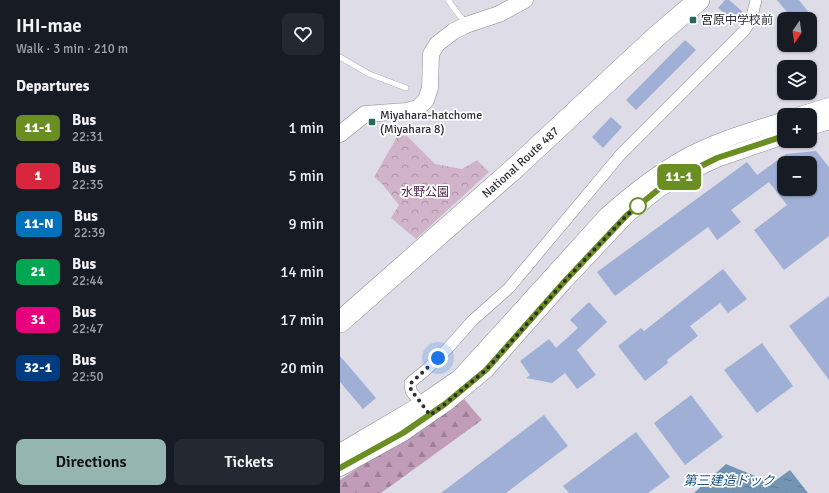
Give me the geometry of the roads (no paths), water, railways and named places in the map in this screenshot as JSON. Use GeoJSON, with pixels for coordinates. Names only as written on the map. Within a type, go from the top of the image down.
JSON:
{"type":"FeatureCollection","features":[{"type":"Feature","properties":{"kind":"highway","name":"National Route 487"},"geometry":{"type":"LineString","coordinates":[[340,322],[516,167],[658,35],[699,0]]}},
{"type":"Feature","properties":{"kind":"street"},"geometry":{"type":"LineString","coordinates":[[340,134],[365,114],[406,111],[418,108],[426,100],[430,88],[430,54],[437,44],[454,31],[466,25],[499,14],[525,0]]}},
{"type":"Feature","properties":{"kind":"street"},"geometry":{"type":"LineString","coordinates":[[425,410],[411,390],[410,384],[449,348],[472,321],[509,288],[621,154],[744,31],[751,20],[754,1]]}},
{"type":"Feature","properties":{"kind":"street"},"geometry":{"type":"LineString","coordinates":[[817,110],[829,106]]}},
{"type":"Feature","properties":{"kind":"street"},"geometry":{"type":"LineString","coordinates":[[817,125],[829,121]]}},
{"type":"Feature","properties":{"kind":"street"},"geometry":{"type":"LineString","coordinates":[[340,468],[403,433],[460,377],[608,215],[633,192],[686,157],[718,142],[777,122]]}},
{"type":"Feature","properties":{"kind":"street"},"geometry":{"type":"LineString","coordinates":[[340,452],[425,410],[445,404],[486,370],[564,282],[627,215],[659,189],[717,158],[777,138]]}},
{"type":"Feature","properties":{"kind":"lane"},"geometry":{"type":"LineString","coordinates":[[448,0],[466,25]]}},
{"type":"Feature","properties":{"kind":"lane"},"geometry":{"type":"LineString","coordinates":[[340,57],[369,74],[406,88]]}},
{"type":"Feature","properties":{"kind":"water","name":"第三建造ドック"},"geometry":{"type":"Polygon","coordinates":[[[726,464],[772,483],[790,470],[808,493],[694,493],[726,464]]]}},
{"type":"Feature","properties":{"kind":"place","name":"宮原中学校前"},"geometry":{"type":"Point","coordinates":[693,20]}},
{"type":"Feature","properties":{"kind":"place","name":"Miyahara-hatchome (Miyahara 8)"},"geometry":{"type":"Point","coordinates":[372,122]}},
{"type":"Feature","properties":{"kind":"park label","name":"水野公園"},"geometry":{"type":"Point","coordinates":[425,192]}}]}
